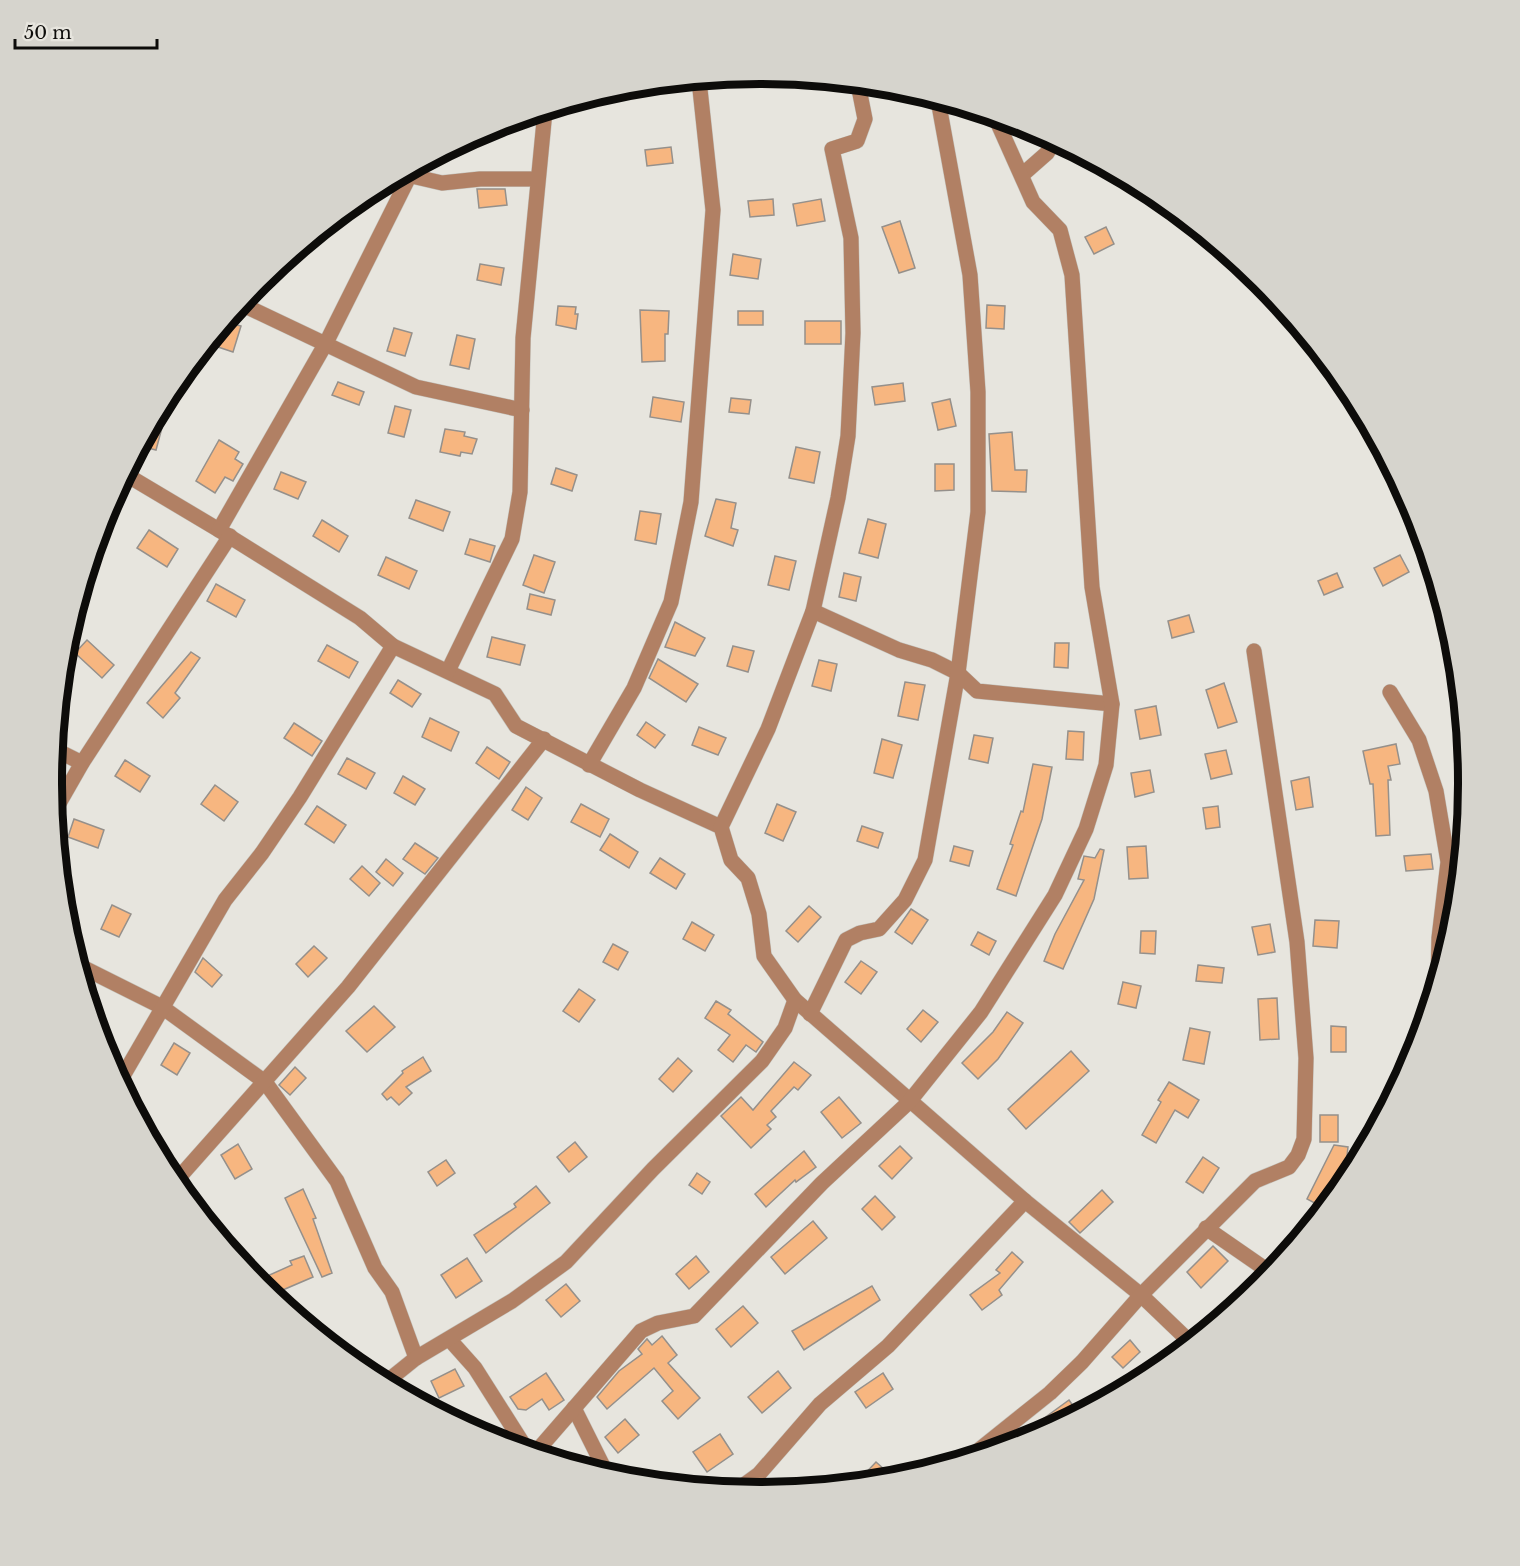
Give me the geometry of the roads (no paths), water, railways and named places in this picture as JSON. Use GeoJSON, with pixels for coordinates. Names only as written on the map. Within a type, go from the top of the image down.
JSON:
{"type":"FeatureCollection","features":[{"type":"Feature","properties":{"kind":"street"},"geometry":{"type":"LineString","coordinates":[[589,765],[634,688],[671,602],[691,502],[713,210],[700,87]]}},
{"type":"Feature","properties":{"kind":"street"},"geometry":{"type":"LineString","coordinates":[[860,92],[865,119],[857,141],[832,149],[851,238],[853,333],[848,436],[838,498],[813,611],[768,729],[721,827],[731,860],[748,878],[759,914],[764,956],[795,1000],[1025,1201],[1141,1295],[1185,1337]]}},
{"type":"Feature","properties":{"kind":"street"},"geometry":{"type":"LineString","coordinates":[[810,1014],[846,940],[860,933],[879,929],[905,900],[926,860],[958,674],[978,513],[978,392],[970,275],[940,108]]}},
{"type":"Feature","properties":{"kind":"street"},"geometry":{"type":"LineString","coordinates":[[448,671],[512,539],[520,492],[523,338],[544,119]]}},
{"type":"Feature","properties":{"kind":"street"},"geometry":{"type":"LineString","coordinates":[[541,1446],[642,1331],[658,1323],[694,1316],[822,1183],[909,1102],[981,1012],[1055,895],[1086,829],[1106,765],[1112,704],[1092,587],[1072,275],[1060,230],[1033,202],[1000,128]]}},
{"type":"Feature","properties":{"kind":"street"},"geometry":{"type":"LineString","coordinates":[[1022,175],[1050,148]]}},
{"type":"Feature","properties":{"kind":"street"},"geometry":{"type":"LineString","coordinates":[[415,176],[442,183],[480,179],[537,179]]}},
{"type":"Feature","properties":{"kind":"street"},"geometry":{"type":"LineString","coordinates":[[62,798],[224,533],[326,343],[401,184]]}},
{"type":"Feature","properties":{"kind":"street"},"geometry":{"type":"LineString","coordinates":[[249,307],[416,387],[522,410]]}},
{"type":"Feature","properties":{"kind":"street"},"geometry":{"type":"LineString","coordinates":[[132,478],[360,618],[393,646],[495,694],[516,726],[589,765],[721,827]]}},
{"type":"Feature","properties":{"kind":"street"},"geometry":{"type":"LineString","coordinates":[[813,611],[899,650],[932,660],[958,674],[977,691],[1112,704]]}},
{"type":"Feature","properties":{"kind":"street"},"geometry":{"type":"LineString","coordinates":[[125,1073],[225,900],[262,853],[300,797],[393,646]]}},
{"type":"Feature","properties":{"kind":"street"},"geometry":{"type":"LineString","coordinates":[[987,1443],[1058,1385],[1082,1362],[1141,1295],[1255,1181],[1289,1167],[1298,1155],[1304,1139],[1306,1058],[1297,942],[1254,651]]}},
{"type":"Feature","properties":{"kind":"street"},"geometry":{"type":"LineString","coordinates":[[1390,692],[1419,740],[1436,791],[1448,862],[1439,947]]}},
{"type":"Feature","properties":{"kind":"street"},"geometry":{"type":"LineString","coordinates":[[182,1175],[265,1082],[376,952],[544,739]]}},
{"type":"Feature","properties":{"kind":"street"},"geometry":{"type":"LineString","coordinates":[[63,754],[82,764]]}},
{"type":"Feature","properties":{"kind":"street"},"geometry":{"type":"LineString","coordinates":[[87,969],[162,1007],[265,1082],[337,1181],[375,1268],[392,1292],[416,1358]]}},
{"type":"Feature","properties":{"kind":"street"},"geometry":{"type":"LineString","coordinates":[[393,1377],[416,1358],[450,1340],[512,1301],[567,1262],[653,1169],[762,1061],[785,1028],[795,1000]]}},
{"type":"Feature","properties":{"kind":"street"},"geometry":{"type":"LineString","coordinates":[[749,1482],[759,1474],[820,1404],[888,1346],[1025,1201]]}},
{"type":"Feature","properties":{"kind":"street"},"geometry":{"type":"LineString","coordinates":[[1206,1228],[1263,1267]]}},
{"type":"Feature","properties":{"kind":"street"},"geometry":{"type":"LineString","coordinates":[[450,1340],[475,1368],[519,1438]]}},
{"type":"Feature","properties":{"kind":"street"},"geometry":{"type":"LineString","coordinates":[[574,1408],[602,1463]]}}]}
